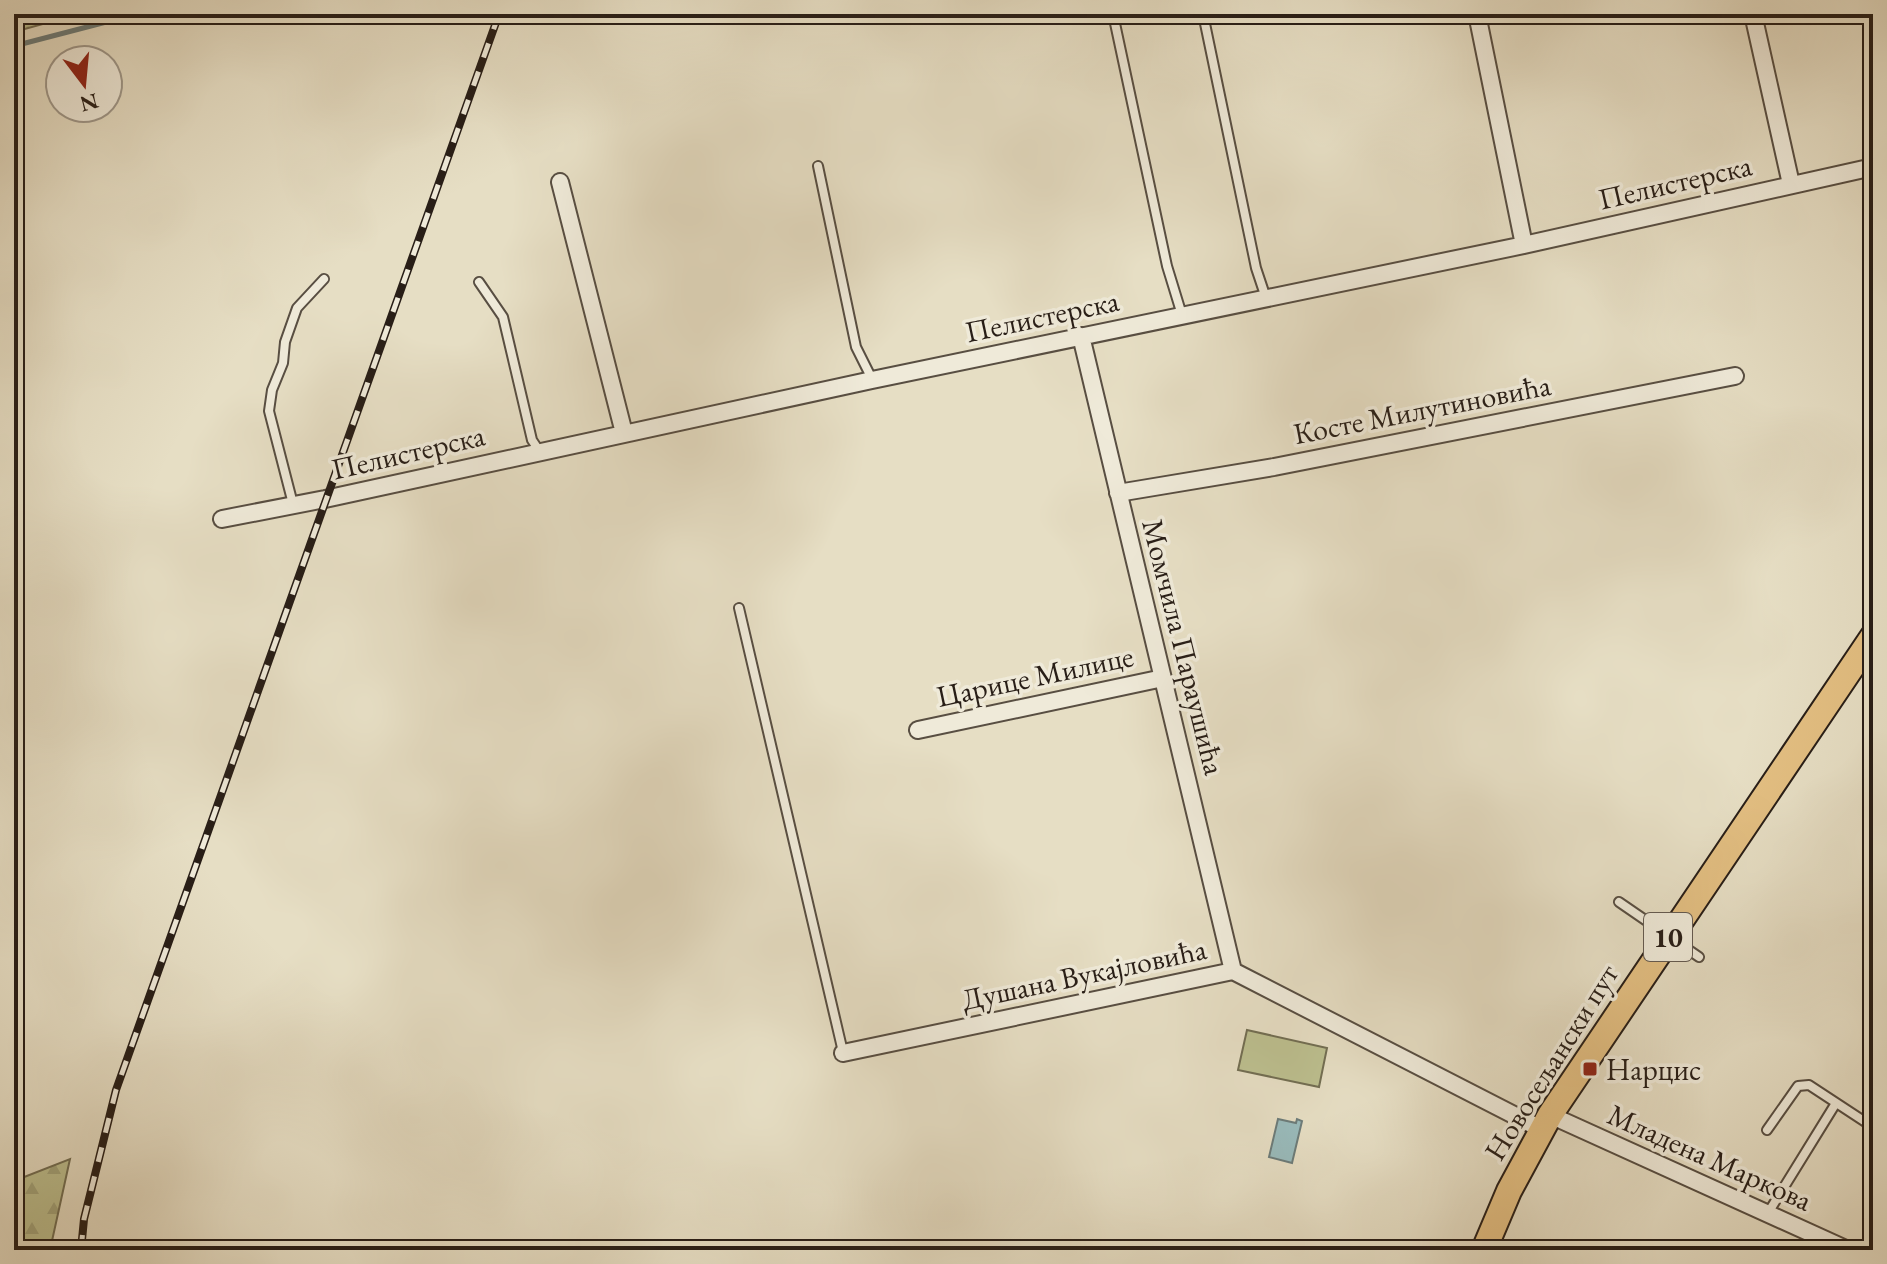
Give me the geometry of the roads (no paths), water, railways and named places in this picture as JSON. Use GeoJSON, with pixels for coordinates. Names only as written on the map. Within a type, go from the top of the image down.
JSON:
{"type":"FeatureCollection","features":[{"type":"Feature","properties":{"kind":"main road","name":"Новосељански пут"},"geometry":{"type":"LineString","coordinates":[[1484,1250],[1545,1122],[1873,636]]}},
{"type":"Feature","properties":{"kind":"street"},"geometry":{"type":"LineString","coordinates":[[1477,14],[1524,245]]}},
{"type":"Feature","properties":{"kind":"street"},"geometry":{"type":"LineString","coordinates":[[1753,14],[1791,184]]}},
{"type":"Feature","properties":{"kind":"street","name":"Пелистерска"},"geometry":{"type":"LineString","coordinates":[[222,519],[1524,245],[1873,167]]}},
{"type":"Feature","properties":{"kind":"street"},"geometry":{"type":"LineString","coordinates":[[560,182],[624,433]]}},
{"type":"Feature","properties":{"kind":"street","name":"Момчила Параушића"},"geometry":{"type":"LineString","coordinates":[[1081,336],[1233,971]]}},
{"type":"Feature","properties":{"kind":"street","name":"Косте Милутиновића"},"geometry":{"type":"LineString","coordinates":[[1118,493],[1274,467],[1735,376]]}},
{"type":"Feature","properties":{"kind":"street","name":"Царице Милице"},"geometry":{"type":"LineString","coordinates":[[918,730],[1163,678]]}},
{"type":"Feature","properties":{"kind":"street","name":"Душана Вукајловића"},"geometry":{"type":"LineString","coordinates":[[843,1053],[1233,971],[1545,1122]]}},
{"type":"Feature","properties":{"kind":"street","name":"Младена Маркова"},"geometry":{"type":"LineString","coordinates":[[1545,1122],[1848,1250]]}},
{"type":"Feature","properties":{"kind":"lane"},"geometry":{"type":"LineString","coordinates":[[1113,14],[1167,266],[1182,315]]}},
{"type":"Feature","properties":{"kind":"lane"},"geometry":{"type":"LineString","coordinates":[[1203,14],[1256,268],[1266,298]]}},
{"type":"Feature","properties":{"kind":"lane"},"geometry":{"type":"LineString","coordinates":[[818,166],[856,347],[872,380]]}},
{"type":"Feature","properties":{"kind":"lane"},"geometry":{"type":"LineString","coordinates":[[293,505],[269,411],[272,390],[283,363],[285,342],[297,308],[324,279]]}},
{"type":"Feature","properties":{"kind":"lane"},"geometry":{"type":"LineString","coordinates":[[479,282],[503,317],[532,440],[540,452]]}},
{"type":"Feature","properties":{"kind":"lane"},"geometry":{"type":"LineString","coordinates":[[739,608],[843,1053]]}},
{"type":"Feature","properties":{"kind":"lane"},"geometry":{"type":"LineString","coordinates":[[1619,902],[1699,957]]}},
{"type":"Feature","properties":{"kind":"lane"},"geometry":{"type":"LineString","coordinates":[[1767,1130],[1798,1086],[1809,1085],[1873,1127]]}},
{"type":"Feature","properties":{"kind":"lane"},"geometry":{"type":"LineString","coordinates":[[1768,1214],[1836,1103]]}},
{"type":"Feature","properties":{"kind":"water"},"geometry":{"type":"Polygon","coordinates":[[[1278,1119],[1296,1123],[1297,1119],[1302,1121],[1292,1163],[1269,1157],[1278,1119]]]}},
{"type":"Feature","properties":{"kind":"waterway"},"geometry":{"type":"LineString","coordinates":[[14,46],[137,14]]}},
{"type":"Feature","properties":{"kind":"railway"},"geometry":{"type":"LineString","coordinates":[[81,1250],[84,1219],[116,1090],[499,14]]}},
{"type":"Feature","properties":{"kind":"place","name":"Нарцис"},"geometry":{"type":"Point","coordinates":[1590,1069]}}]}
